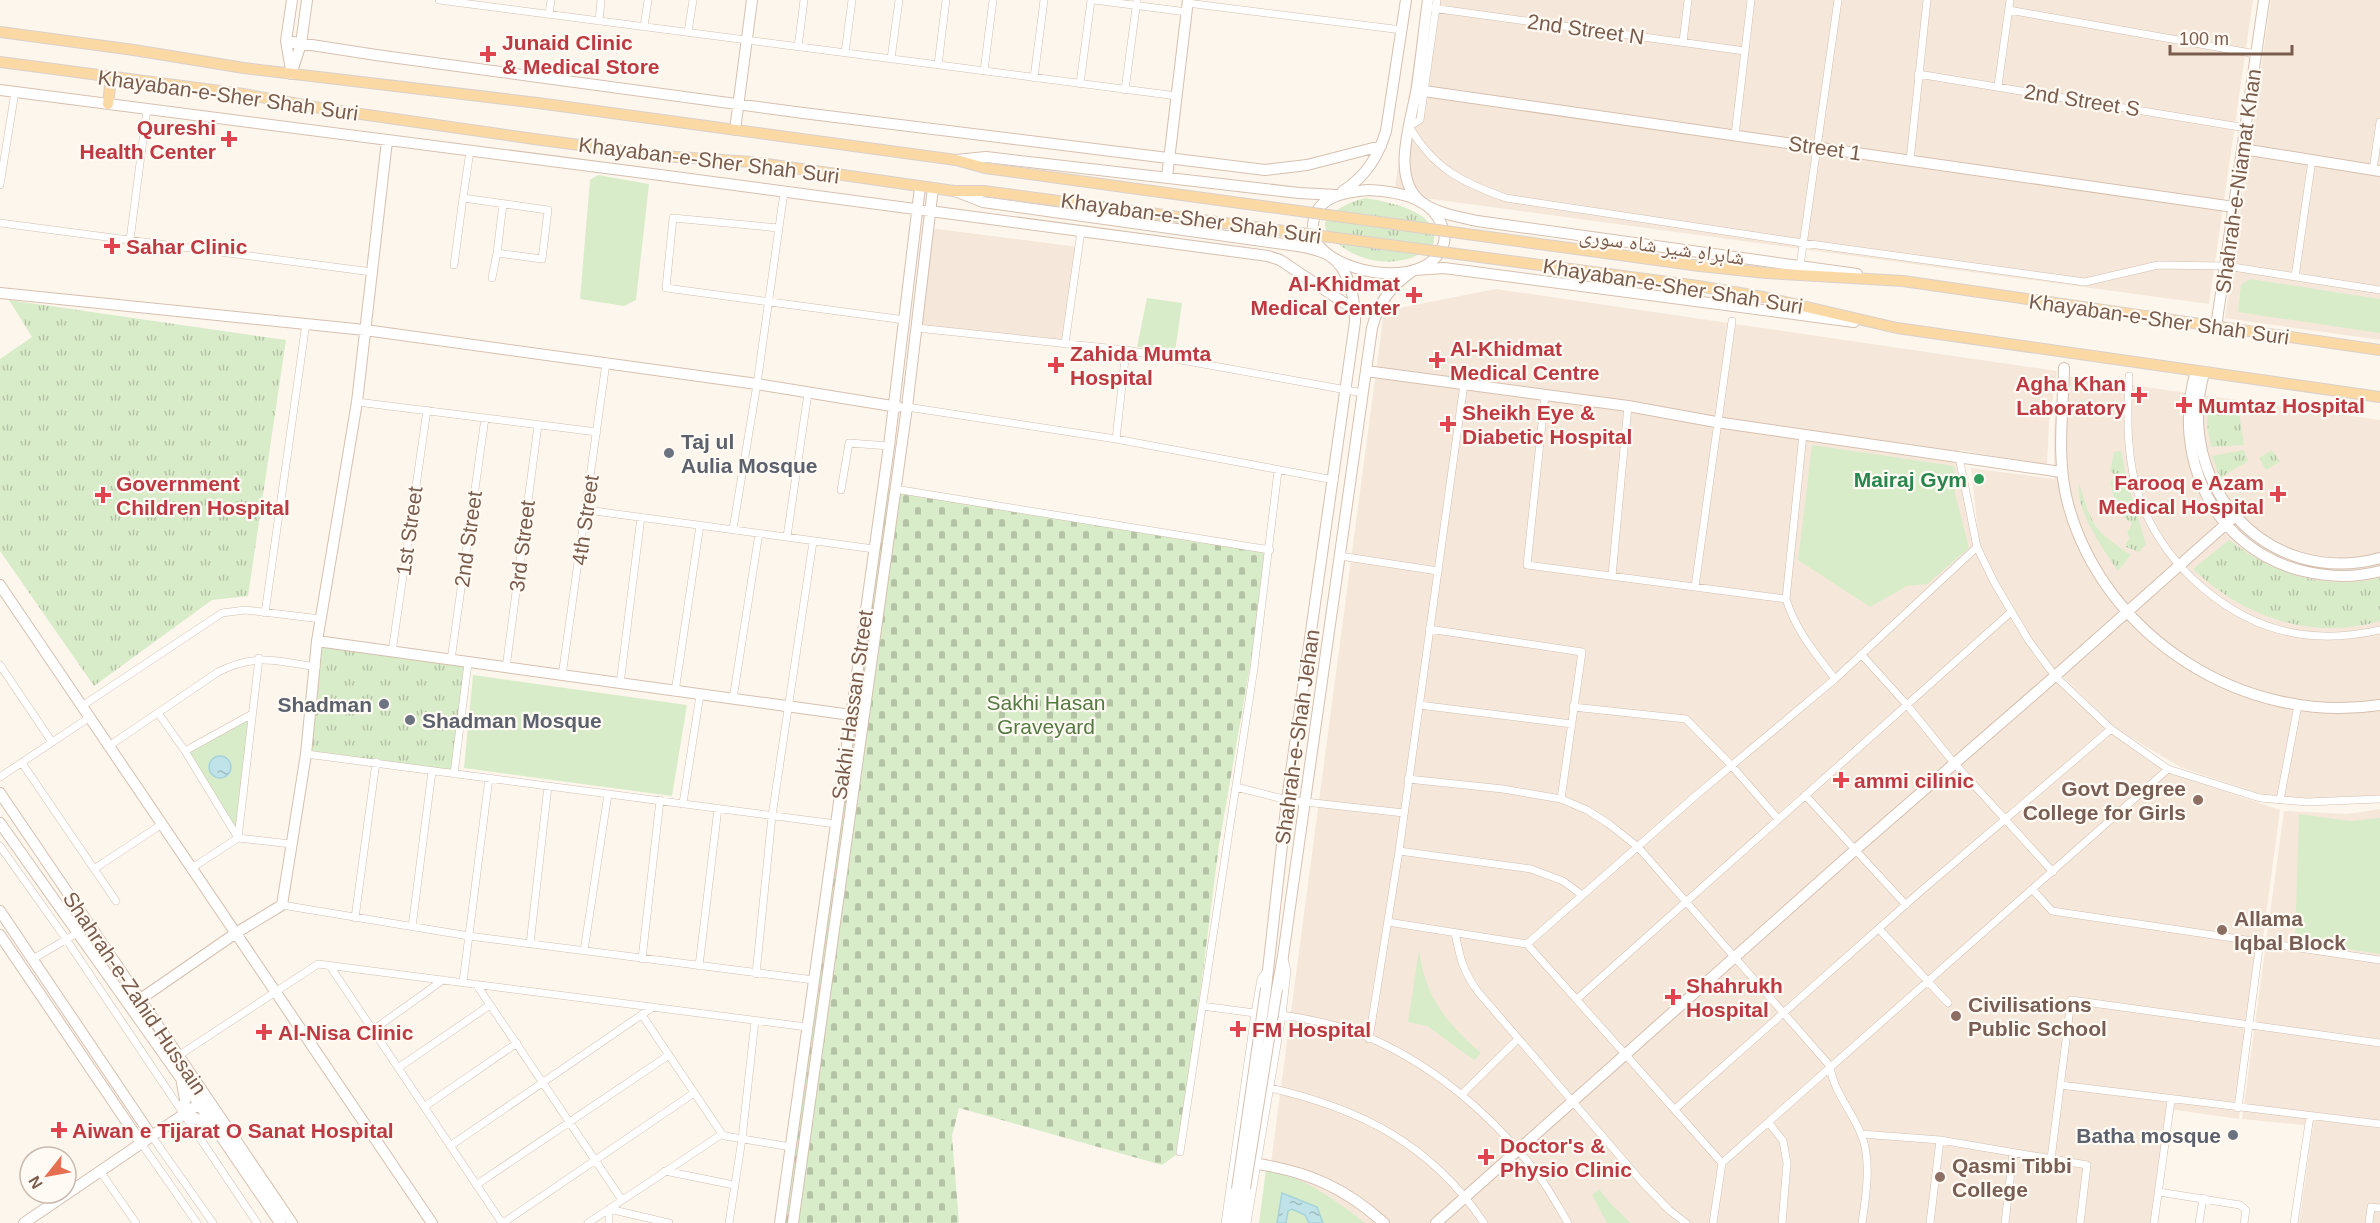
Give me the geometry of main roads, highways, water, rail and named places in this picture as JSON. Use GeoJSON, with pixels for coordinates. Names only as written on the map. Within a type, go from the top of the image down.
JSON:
{"type":"FeatureCollection","features":[{"type":"Feature","properties":{"kind":"main road","name":"Khayaban-e-Sher Shah Suri"},"geometry":{"type":"LineString","coordinates":[[0,32],[291,74],[538,103],[956,160],[986,168],[1700,266],[1766,273],[1903,281],[2380,350]]}},
{"type":"Feature","properties":{"kind":"main road","name":"Khayaban-e-Sher Shah Suri"},"geometry":{"type":"LineString","coordinates":[[0,62],[243,94],[326,109],[534,140],[662,156],[752,162],[954,191],[984,190],[1698,286],[1763,297],[1897,328],[2380,397]]}},
{"type":"Feature","properties":{"kind":"main road"},"geometry":{"type":"LineString","coordinates":[[108,104],[111,77]]}},
{"type":"Feature","properties":{"kind":"water"},"geometry":{"type":"Polygon","coordinates":[[[220,756],[228,759],[231,767],[228,775],[220,778],[212,775],[209,767],[212,759],[220,756]]]}},
{"type":"Feature","properties":{"kind":"water"},"geometry":{"type":"Polygon","coordinates":[[[1282,1193],[1317,1207],[1323,1223],[1309,1223],[1305,1215],[1292,1209],[1288,1211],[1286,1223],[1277,1223],[1282,1193]]]}},
{"type":"Feature","properties":{"kind":"place","name":"Junaid Clinic & Medical Store"},"geometry":{"type":"Point","coordinates":[488,54]}},
{"type":"Feature","properties":{"kind":"place","name":"Qureshi Health Center"},"geometry":{"type":"Point","coordinates":[229,139]}},
{"type":"Feature","properties":{"kind":"place","name":"Sahar Clinic"},"geometry":{"type":"Point","coordinates":[112,246]}},
{"type":"Feature","properties":{"kind":"place","name":"Al-Khidmat Medical Center"},"geometry":{"type":"Point","coordinates":[1414,295]}},
{"type":"Feature","properties":{"kind":"place","name":"Al-Khidmat Medical Centre"},"geometry":{"type":"Point","coordinates":[1437,360]}},
{"type":"Feature","properties":{"kind":"place","name":"Zahida Mumta Hospital"},"geometry":{"type":"Point","coordinates":[1056,365]}},
{"type":"Feature","properties":{"kind":"place","name":"Agha Khan Laboratory"},"geometry":{"type":"Point","coordinates":[2139,395]}},
{"type":"Feature","properties":{"kind":"place","name":"Mumtaz Hospital"},"geometry":{"type":"Point","coordinates":[2184,405]}},
{"type":"Feature","properties":{"kind":"place","name":"Sheikh Eye & Diabetic Hospital"},"geometry":{"type":"Point","coordinates":[1448,424]}},
{"type":"Feature","properties":{"kind":"place","name":"Taj ul Aulia Mosque"},"geometry":{"type":"Point","coordinates":[669,453]}},
{"type":"Feature","properties":{"kind":"place","name":"Mairaj Gym"},"geometry":{"type":"Point","coordinates":[1979,479]}},
{"type":"Feature","properties":{"kind":"place","name":"Farooq e Azam Medical Hospital"},"geometry":{"type":"Point","coordinates":[2278,494]}},
{"type":"Feature","properties":{"kind":"place","name":"Government Children Hospital"},"geometry":{"type":"Point","coordinates":[103,495]}},
{"type":"Feature","properties":{"kind":"place","name":"Shadman"},"geometry":{"type":"Point","coordinates":[384,704]}},
{"type":"Feature","properties":{"kind":"place","name":"Shadman Mosque"},"geometry":{"type":"Point","coordinates":[410,720]}},
{"type":"Feature","properties":{"kind":"place","name":"ammi cilinic"},"geometry":{"type":"Point","coordinates":[1841,780]}},
{"type":"Feature","properties":{"kind":"place","name":"Govt Degree College for Girls"},"geometry":{"type":"Point","coordinates":[2198,800]}},
{"type":"Feature","properties":{"kind":"place","name":"Allama Iqbal Block"},"geometry":{"type":"Point","coordinates":[2222,930]}},
{"type":"Feature","properties":{"kind":"place","name":"Shahrukh Hospital"},"geometry":{"type":"Point","coordinates":[1673,997]}},
{"type":"Feature","properties":{"kind":"place","name":"Civilisations Public School"},"geometry":{"type":"Point","coordinates":[1956,1016]}},
{"type":"Feature","properties":{"kind":"place","name":"FM Hospital"},"geometry":{"type":"Point","coordinates":[1238,1029]}},
{"type":"Feature","properties":{"kind":"place","name":"Al-Nisa Clinic"},"geometry":{"type":"Point","coordinates":[264,1032]}},
{"type":"Feature","properties":{"kind":"place","name":"Aiwan e Tijarat O Sanat Hospital"},"geometry":{"type":"Point","coordinates":[59,1130]}},
{"type":"Feature","properties":{"kind":"place","name":"Batha mosque"},"geometry":{"type":"Point","coordinates":[2233,1135]}},
{"type":"Feature","properties":{"kind":"place","name":"Doctor's & Physio Clinic"},"geometry":{"type":"Point","coordinates":[1486,1157]}},
{"type":"Feature","properties":{"kind":"place","name":"Qasmi Tibbi College"},"geometry":{"type":"Point","coordinates":[1940,1177]}},
{"type":"Feature","properties":{"kind":"park label","name":"Sakhi Hasan Graveyard"},"geometry":{"type":"Point","coordinates":[1046,714]}}]}
